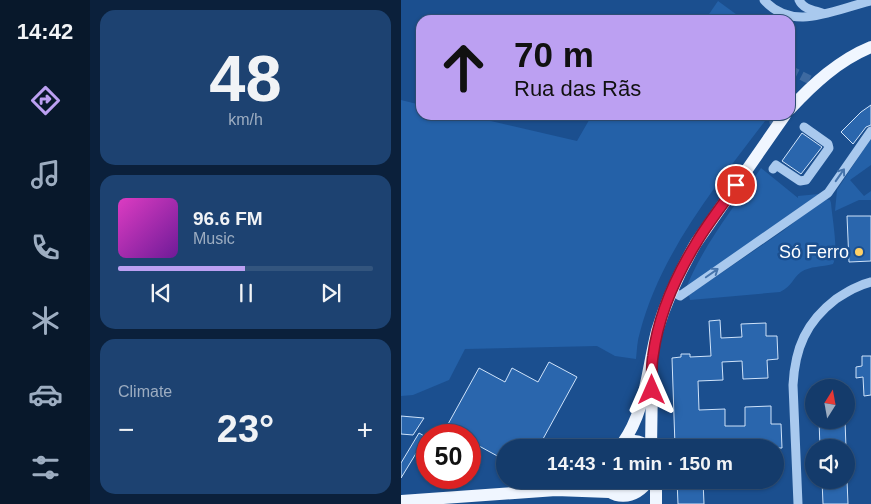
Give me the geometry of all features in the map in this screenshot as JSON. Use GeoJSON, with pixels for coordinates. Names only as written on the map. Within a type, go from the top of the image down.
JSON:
{"type":"FeatureCollection","features":[{"type":"Feature","properties":{"kind":"main road"},"geometry":{"type":"LineString","coordinates":[[795,104],[828,73],[871,47]]}},
{"type":"Feature","properties":{"kind":"main road"},"geometry":{"type":"LineString","coordinates":[[625,439],[642,404],[657,332],[685,261],[782,120]]}},
{"type":"Feature","properties":{"kind":"main road"},"geometry":{"type":"LineString","coordinates":[[650,439],[652,358]]}},
{"type":"Feature","properties":{"kind":"main road"},"geometry":{"type":"LineString","coordinates":[[605,489],[616,497]]}},
{"type":"Feature","properties":{"kind":"main road"},"geometry":{"type":"LineString","coordinates":[[401,501],[556,490],[616,497],[625,496],[640,489]]}},
{"type":"Feature","properties":{"kind":"main road"},"geometry":{"type":"LineString","coordinates":[[656,489],[657,504]]}},
{"type":"Feature","properties":{"kind":"street"},"geometry":{"type":"LineString","coordinates":[[764,0],[778,12],[785,15]]}},
{"type":"Feature","properties":{"kind":"street"},"geometry":{"type":"LineString","coordinates":[[799,0],[808,9],[822,13]]}},
{"type":"Feature","properties":{"kind":"street"},"geometry":{"type":"LineString","coordinates":[[795,18],[806,17],[871,1]]}},
{"type":"Feature","properties":{"kind":"street"},"geometry":{"type":"LineString","coordinates":[[773,169],[776,165],[800,181],[805,180],[816,166],[829,148],[828,144],[804,127]]}},
{"type":"Feature","properties":{"kind":"street"},"geometry":{"type":"LineString","coordinates":[[672,291],[680,296],[828,193],[871,131]]}},
{"type":"Feature","properties":{"kind":"street"},"geometry":{"type":"LineString","coordinates":[[798,504],[793,386],[798,350],[811,323],[822,311],[845,292],[871,282]]}},
{"type":"Feature","properties":{"kind":"shaded area"},"geometry":{"type":"Polygon","coordinates":[[[718,1],[737,15],[708,15],[718,1]]]}},
{"type":"Feature","properties":{"kind":"shaded area"},"geometry":{"type":"Polygon","coordinates":[[[401,100],[416,104],[416,120],[487,120],[577,141],[589,120],[765,120],[709,195],[661,274],[639,335],[636,359],[615,356],[597,346],[465,349],[449,380],[413,395],[401,396],[401,100]]]}},
{"type":"Feature","properties":{"kind":"shaded area"},"geometry":{"type":"Polygon","coordinates":[[[871,138],[871,165],[850,180],[864,196],[871,191],[871,200],[859,200],[835,211],[837,190],[871,138]]]}},
{"type":"Feature","properties":{"kind":"shaded area"},"geometry":{"type":"Polygon","coordinates":[[[761,168],[798,198],[798,196],[819,194],[686,288],[711,241],[761,168]]]}},
{"type":"Feature","properties":{"kind":"shaded area"},"geometry":{"type":"Polygon","coordinates":[[[824,199],[830,200],[831,203],[835,244],[833,264],[801,272],[788,287],[780,292],[690,300],[689,295],[783,231],[824,199]]]}},
{"type":"Feature","properties":{"kind":"building"},"geometry":{"type":"Polygon","coordinates":[[[871,105],[871,125],[866,127],[853,144],[841,132],[871,105]]]}},
{"type":"Feature","properties":{"kind":"building"},"geometry":{"type":"Polygon","coordinates":[[[802,133],[822,147],[801,174],[782,161],[802,133]]]}},
{"type":"Feature","properties":{"kind":"building"},"geometry":{"type":"Polygon","coordinates":[[[847,216],[871,216],[871,261],[849,262],[847,216]]]}},
{"type":"Feature","properties":{"kind":"building"},"geometry":{"type":"Polygon","coordinates":[[[720,320],[721,338],[742,337],[741,324],[766,323],[766,336],[777,336],[778,359],[767,360],[768,378],[743,379],[742,361],[722,362],[723,380],[698,381],[699,410],[725,409],[725,426],[745,426],[745,407],[771,406],[771,424],[781,424],[782,439],[675,439],[672,358],[681,357],[681,354],[690,354],[690,357],[711,356],[709,321],[720,320]]]}},
{"type":"Feature","properties":{"kind":"building"},"geometry":{"type":"Polygon","coordinates":[[[862,356],[871,356],[871,395],[864,396],[863,377],[856,378],[856,367],[862,366],[862,356]]]}},
{"type":"Feature","properties":{"kind":"building"},"geometry":{"type":"Polygon","coordinates":[[[549,362],[577,377],[543,439],[496,439],[496,455],[481,447],[481,424],[448,424],[479,368],[505,382],[512,368],[538,382],[549,362]]]}},
{"type":"Feature","properties":{"kind":"building"},"geometry":{"type":"Polygon","coordinates":[[[401,416],[424,418],[420,424],[416,424],[416,430],[413,435],[401,434],[401,416]]]}},
{"type":"Feature","properties":{"kind":"building"},"geometry":{"type":"Polygon","coordinates":[[[819,429],[845,429],[846,439],[820,439],[819,429]]]}},
{"type":"Feature","properties":{"kind":"building"},"geometry":{"type":"Polygon","coordinates":[[[416,438],[416,453],[401,478],[401,463],[416,438]]]}},
{"type":"Feature","properties":{"kind":"building"},"geometry":{"type":"Polygon","coordinates":[[[677,489],[703,489],[704,504],[678,504],[677,489]]]}},
{"type":"Feature","properties":{"kind":"building"},"geometry":{"type":"Polygon","coordinates":[[[822,489],[847,489],[848,504],[823,504],[822,489]]]}},
{"type":"Feature","properties":{"kind":"tunnel"},"geometry":{"type":"LineString","coordinates":[[795,72],[816,83]]}},
{"type":"Feature","properties":{"kind":"tunnel"},"geometry":{"type":"LineString","coordinates":[[774,120],[775,129]]}},
{"type":"Feature","properties":{"kind":"place","name":"Só Ferro"},"geometry":{"type":"Point","coordinates":[859,252]}},
{"type":"Feature","properties":{"kind":"route"},"geometry":{"type":"LineString","coordinates":[[652,390],[652,358],[657,332],[672,291],[685,261],[736,185]]}}]}
